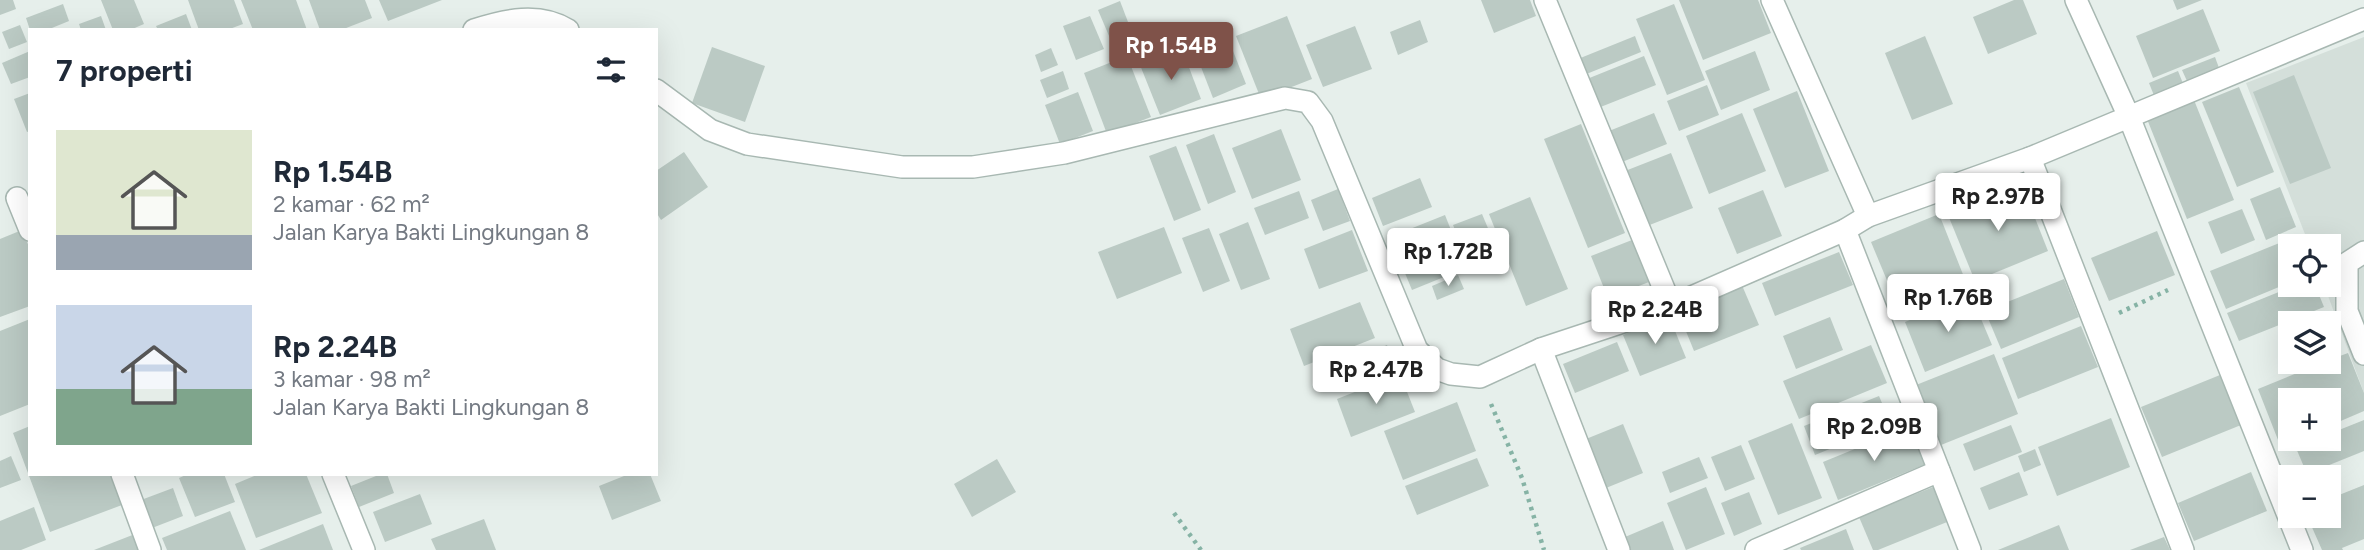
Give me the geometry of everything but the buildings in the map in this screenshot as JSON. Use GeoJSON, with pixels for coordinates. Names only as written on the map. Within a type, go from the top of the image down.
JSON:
{"type":"FeatureCollection","features":[{"type":"Feature","properties":{"kind":"street"},"geometry":{"type":"LineString","coordinates":[[1545,0],[1671,306]]}},
{"type":"Feature","properties":{"kind":"street"},"geometry":{"type":"LineString","coordinates":[[1772,0],[1868,216]]}},
{"type":"Feature","properties":{"kind":"street"},"geometry":{"type":"LineString","coordinates":[[2076,0],[2129,117],[2302,550]]}},
{"type":"Feature","properties":{"kind":"street"},"geometry":{"type":"LineString","coordinates":[[480,28],[527,18],[559,24],[565,28]]}},
{"type":"Feature","properties":{"kind":"street"},"geometry":{"type":"LineString","coordinates":[[658,91],[710,130],[747,144],[902,167],[972,167],[1065,153],[1285,98],[1308,102],[1322,121],[1417,350],[1437,369],[1451,374],[1480,377],[1541,349],[1671,306],[1845,230],[1868,216],[2030,158],[2364,19]]}},
{"type":"Feature","properties":{"kind":"street"},"geometry":{"type":"LineString","coordinates":[[2030,158],[2183,550]]}},
{"type":"Feature","properties":{"kind":"street"},"geometry":{"type":"LineString","coordinates":[[16,199],[28,226]]}},
{"type":"Feature","properties":{"kind":"street"},"geometry":{"type":"LineString","coordinates":[[1845,230],[1970,550]]}},
{"type":"Feature","properties":{"kind":"street"},"geometry":{"type":"LineString","coordinates":[[2364,252],[2347,263],[2347,311],[2364,354]]}},
{"type":"Feature","properties":{"kind":"street"},"geometry":{"type":"LineString","coordinates":[[1541,349],[1619,550]]}},
{"type":"Feature","properties":{"kind":"street"},"geometry":{"type":"LineString","coordinates":[[1756,550],[1939,471]]}},
{"type":"Feature","properties":{"kind":"street"},"geometry":{"type":"LineString","coordinates":[[123,476],[150,550]]}},
{"type":"Feature","properties":{"kind":"street"},"geometry":{"type":"LineString","coordinates":[[334,476],[364,550]]}},
{"type":"Feature","properties":{"kind":"path"},"geometry":{"type":"LineString","coordinates":[[2095,324],[2194,278]]}},
{"type":"Feature","properties":{"kind":"path"},"geometry":{"type":"LineString","coordinates":[[1480,377],[1522,478],[1544,550]]}},
{"type":"Feature","properties":{"kind":"path"},"geometry":{"type":"LineString","coordinates":[[1174,513],[1201,550]]}},
{"type":"Feature","properties":{"kind":"shaded area"},"geometry":{"type":"Polygon","coordinates":[[[2364,37],[2364,393],[2341,331],[2341,311],[2334,311],[2328,297],[2341,297],[2341,234],[2305,234],[2246,83],[2364,37]]]}}]}
